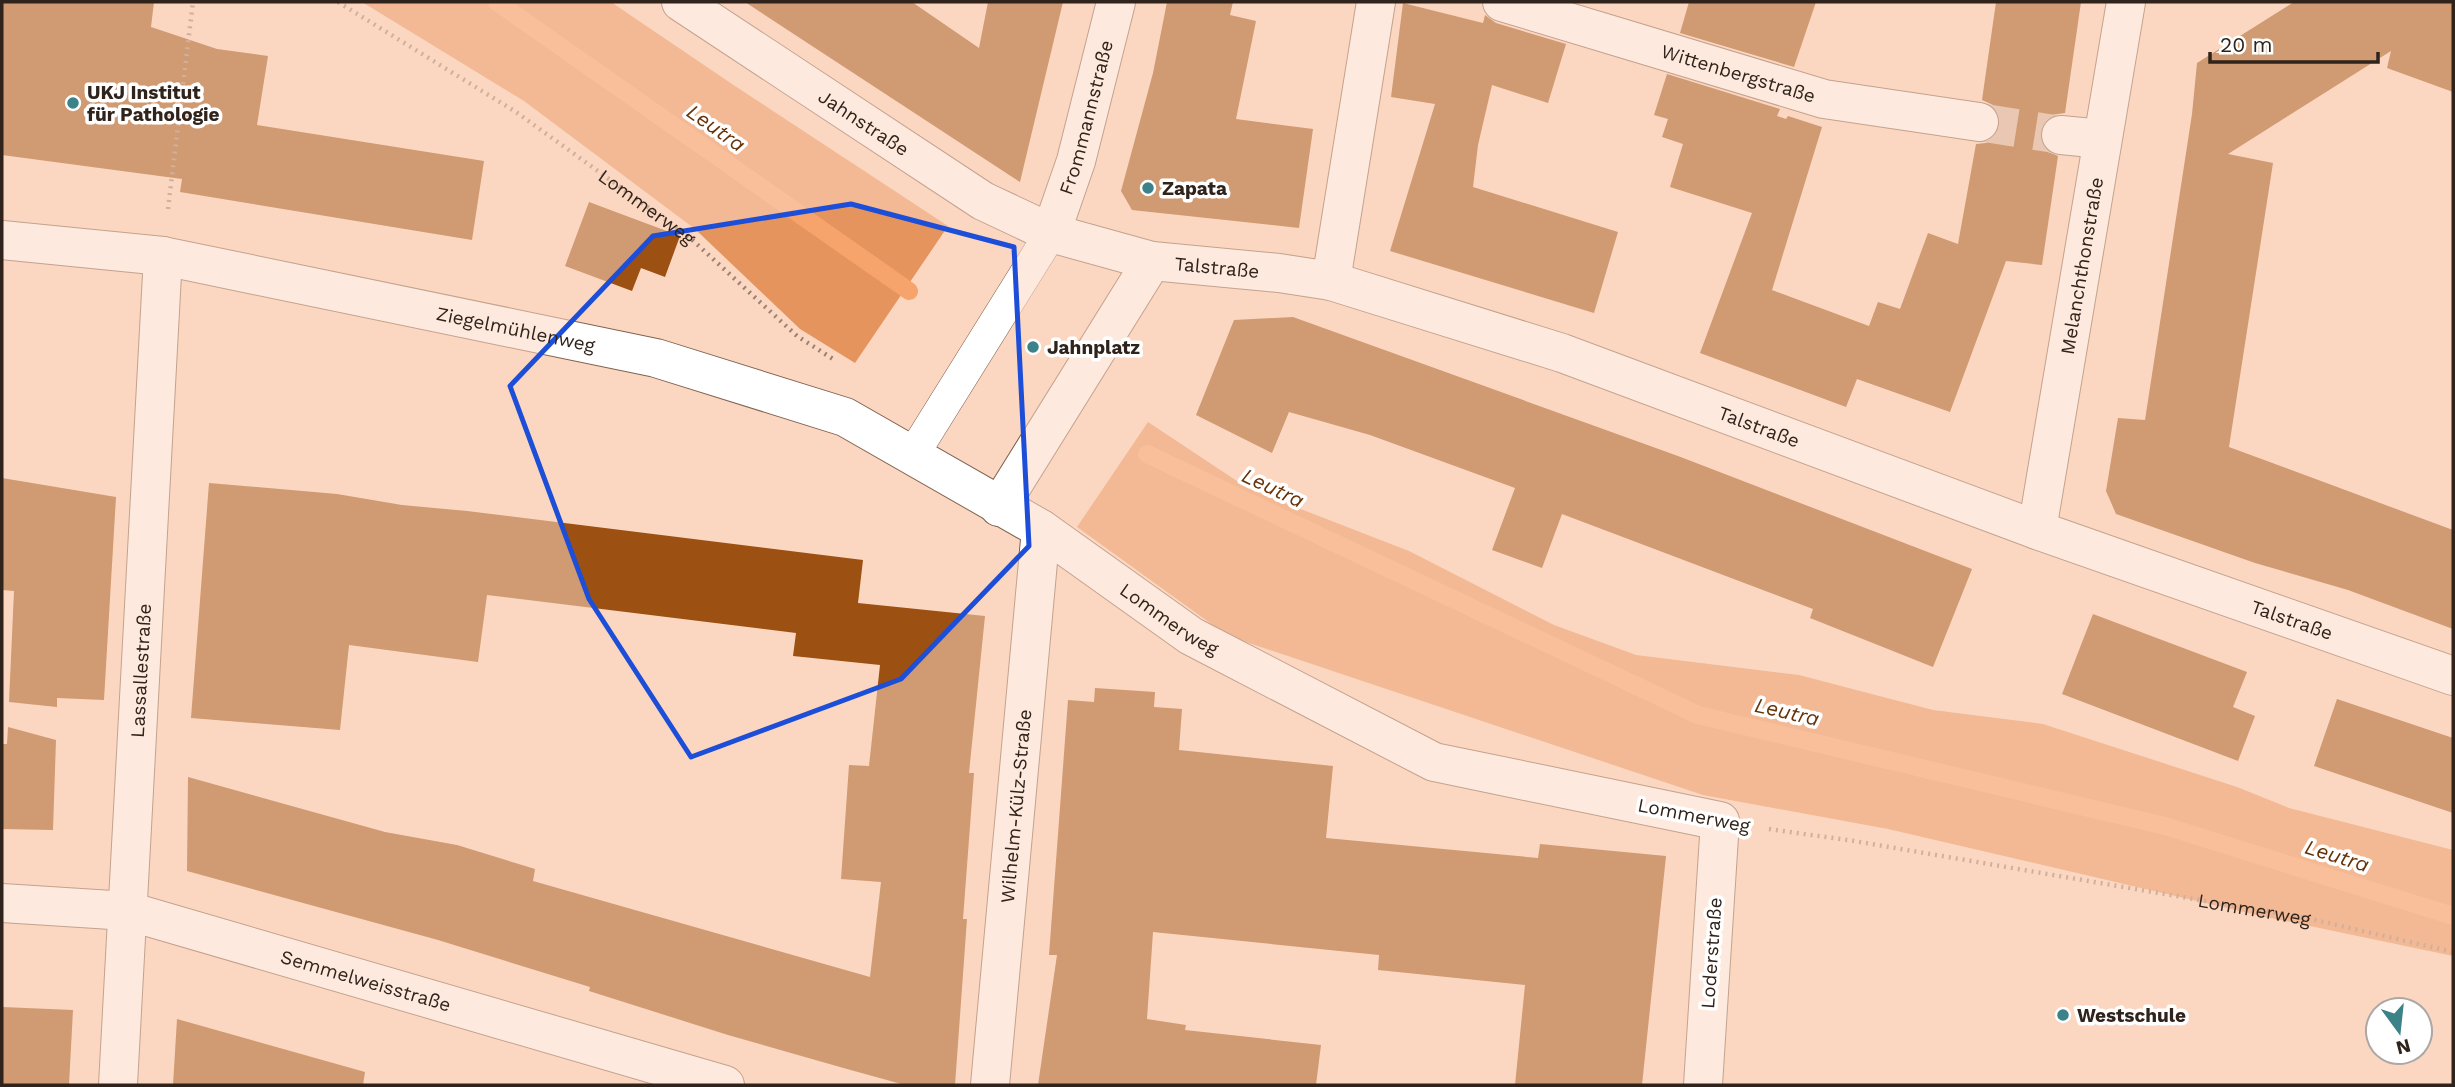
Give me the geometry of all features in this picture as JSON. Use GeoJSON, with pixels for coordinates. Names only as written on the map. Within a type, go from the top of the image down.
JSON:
{"type":"FeatureCollection","features":[{"type":"Feature","properties":{"kind":"street","name":"Jahnstraße"},"geometry":{"type":"LineString","coordinates":[[681,2],[983,201],[1051,233]]}},
{"type":"Feature","properties":{"kind":"street","name":"Frommannstraße"},"geometry":{"type":"LineString","coordinates":[[1051,233],[1076,161],[1116,2]]}},
{"type":"Feature","properties":{"kind":"street"},"geometry":{"type":"LineString","coordinates":[[1331,281],[1376,2]]}},
{"type":"Feature","properties":{"kind":"street","name":"Wittenbergstraße"},"geometry":{"type":"LineString","coordinates":[[1502,2],[1824,99],[1979,122]]}},
{"type":"Feature","properties":{"kind":"street","name":"Melanchthonstraße"},"geometry":{"type":"LineString","coordinates":[[2037,530],[2102,139],[2133,8]]}},
{"type":"Feature","properties":{"kind":"street"},"geometry":{"type":"LineString","coordinates":[[2061,135],[2102,139]]}},
{"type":"Feature","properties":{"kind":"street","name":"Talstraße"},"geometry":{"type":"LineString","coordinates":[[1051,233],[1152,261],[1267,271],[1331,281],[1562,353],[2037,530],[2453,676]]}},
{"type":"Feature","properties":{"kind":"street","name":"Ziegelmühlenweg"},"geometry":{"type":"LineString","coordinates":[[2,240],[163,256],[656,358],[845,417],[999,507]]}},
{"type":"Feature","properties":{"kind":"street","name":"Lassallestraße"},"geometry":{"type":"LineString","coordinates":[[118,1085],[163,256]]}},
{"type":"Feature","properties":{"kind":"street"},"geometry":{"type":"LineString","coordinates":[[999,507],[1152,261]]}},
{"type":"Feature","properties":{"kind":"street","name":"Lommerweg"},"geometry":{"type":"LineString","coordinates":[[999,507],[1041,529],[1191,636],[1434,762],[1720,821]]}},
{"type":"Feature","properties":{"kind":"street","name":"Wilhelm-Külz-Straße"},"geometry":{"type":"LineString","coordinates":[[990,1085],[1041,529]]}},
{"type":"Feature","properties":{"kind":"street","name":"Loderstraße"},"geometry":{"type":"LineString","coordinates":[[1703,1085],[1720,821]]}},
{"type":"Feature","properties":{"kind":"street","name":"Semmelweisstraße"},"geometry":{"type":"LineString","coordinates":[[2,903],[128,911],[725,1085]]}},
{"type":"Feature","properties":{"kind":"lane"},"geometry":{"type":"LineString","coordinates":[[912,456],[1051,233]]}},
{"type":"Feature","properties":{"kind":"path"},"geometry":{"type":"LineString","coordinates":[[163,256],[192,2]]}},
{"type":"Feature","properties":{"kind":"path","name":"Lommerweg"},"geometry":{"type":"LineString","coordinates":[[338,2],[516,112],[688,236],[797,336],[841,364]]}},
{"type":"Feature","properties":{"kind":"path","name":"Lommerweg"},"geometry":{"type":"LineString","coordinates":[[1720,821],[1854,841],[2311,919],[2453,952]]}},
{"type":"Feature","properties":{"kind":"highlighted area"},"geometry":{"type":"Polygon","coordinates":[[[851,204],[1014,247],[1029,546],[901,679],[691,757],[589,599],[510,386],[653,236],[851,204]]]}},
{"type":"Feature","properties":{"kind":"shaded area"},"geometry":{"type":"Polygon","coordinates":[[[362,2],[611,2],[948,226],[855,363],[800,329],[695,229],[524,101],[362,2]]]}},
{"type":"Feature","properties":{"kind":"shaded area"},"geometry":{"type":"Polygon","coordinates":[[[1148,422],[1249,489],[1409,551],[1554,625],[1636,655],[1799,675],[1933,710],[2043,724],[2237,787],[2289,808],[2453,850],[2453,956],[2257,915],[1888,829],[1703,795],[1228,636],[1077,527],[1148,422]]]}},
{"type":"Feature","properties":{"kind":"building"},"geometry":{"type":"Polygon","coordinates":[[[2,2],[154,2],[151,27],[217,49],[268,56],[257,125],[484,161],[472,240],[180,192],[182,179],[2,155],[2,2]]]}},
{"type":"Feature","properties":{"kind":"building"},"geometry":{"type":"Polygon","coordinates":[[[745,2],[912,2],[979,48],[988,2],[1063,2],[1020,182],[745,2]]]}},
{"type":"Feature","properties":{"kind":"building"},"geometry":{"type":"Polygon","coordinates":[[[1167,2],[1233,2],[1230,15],[1256,21],[1236,119],[1313,129],[1299,228],[1132,210],[1121,191],[1153,73],[1167,2]]]}},
{"type":"Feature","properties":{"kind":"building"},"geometry":{"type":"Polygon","coordinates":[[[1689,2],[1816,2],[1794,67],[1680,33],[1689,2]]]}},
{"type":"Feature","properties":{"kind":"building"},"geometry":{"type":"Polygon","coordinates":[[[1996,2],[2081,2],[2065,113],[2051,115],[2039,132],[2041,145],[2058,156],[2042,265],[2006,261],[1950,412],[1857,379],[1846,407],[1700,353],[1752,213],[1670,187],[1683,144],[1662,137],[1668,119],[1654,115],[1667,74],[1780,109],[1777,116],[1786,119],[1788,116],[1822,127],[1772,290],[1869,326],[1878,302],[1900,309],[1928,233],[1958,244],[1976,144],[1986,143],[1996,136],[2001,125],[2000,115],[1993,105],[1982,100],[1996,2]]]}},
{"type":"Feature","properties":{"kind":"building"},"geometry":{"type":"Polygon","coordinates":[[[2294,2],[2453,2],[2453,92],[2387,68],[2391,51],[2228,154],[2273,163],[2229,447],[2453,530],[2453,629],[2348,590],[2255,563],[2116,514],[2106,491],[2118,418],[2145,420],[2192,114],[2197,63],[2294,2]]]}},
{"type":"Feature","properties":{"kind":"building"},"geometry":{"type":"Polygon","coordinates":[[[1403,3],[1483,23],[1485,15],[1496,23],[1566,44],[1548,103],[1492,85],[1478,145],[1473,187],[1618,232],[1594,313],[1390,251],[1435,104],[1391,97],[1403,3]]]}},
{"type":"Feature","properties":{"kind":"building"},"geometry":{"type":"Polygon","coordinates":[[[589,202],[680,236],[665,277],[641,268],[632,291],[565,266],[589,202]]]}},
{"type":"Feature","properties":{"kind":"building"},"geometry":{"type":"Polygon","coordinates":[[[1293,317],[1678,456],[1972,569],[1933,667],[1810,618],[1813,609],[1562,514],[1542,568],[1492,550],[1515,488],[1370,435],[1289,412],[1272,453],[1196,415],[1234,320],[1293,317]]]}},
{"type":"Feature","properties":{"kind":"building"},"geometry":{"type":"Polygon","coordinates":[[[2,478],[116,497],[104,700],[57,698],[57,707],[9,702],[14,591],[2,590],[2,478]]]}},
{"type":"Feature","properties":{"kind":"building"},"geometry":{"type":"Polygon","coordinates":[[[209,483],[337,494],[402,505],[863,560],[858,603],[985,616],[969,773],[974,773],[963,919],[967,919],[955,1085],[905,1085],[847,1069],[728,1035],[589,991],[590,987],[438,940],[187,871],[188,777],[385,832],[457,845],[535,869],[533,881],[870,977],[881,882],[841,879],[849,765],[869,766],[880,665],[793,656],[796,633],[487,595],[478,662],[349,645],[340,730],[191,718],[209,483]]]}},
{"type":"Feature","properties":{"kind":"building"},"geometry":{"type":"Polygon","coordinates":[[[2093,614],[2247,672],[2233,707],[2255,716],[2238,761],[2062,694],[2093,614]]]}},
{"type":"Feature","properties":{"kind":"building"},"geometry":{"type":"Polygon","coordinates":[[[1095,688],[1155,692],[1154,707],[1182,709],[1179,750],[1333,766],[1326,838],[1538,858],[1540,844],[1666,856],[1642,1085],[1515,1085],[1525,985],[1378,970],[1379,955],[1153,932],[1147,1019],[1186,1025],[1185,1030],[1321,1045],[1316,1085],[1038,1085],[1057,955],[1049,955],[1068,700],[1094,702],[1095,688]]]}},
{"type":"Feature","properties":{"kind":"building"},"geometry":{"type":"Polygon","coordinates":[[[2337,699],[2453,738],[2453,813],[2314,766],[2337,699]]]}},
{"type":"Feature","properties":{"kind":"building"},"geometry":{"type":"Polygon","coordinates":[[[8,727],[56,740],[53,830],[2,829],[2,744],[7,744],[8,727]]]}},
{"type":"Feature","properties":{"kind":"building"},"geometry":{"type":"Polygon","coordinates":[[[2,1007],[73,1010],[69,1085],[2,1085],[2,1007]]]}},
{"type":"Feature","properties":{"kind":"building"},"geometry":{"type":"Polygon","coordinates":[[[177,1019],[365,1072],[363,1085],[173,1085],[177,1019]]]}},
{"type":"Feature","properties":{"kind":"waterway","name":"Leutra"},"geometry":{"type":"LineString","coordinates":[[497,2],[909,291]]}},
{"type":"Feature","properties":{"kind":"waterway","name":"Leutra"},"geometry":{"type":"LineString","coordinates":[[1147,454],[1698,715],[2165,826],[2453,916]]}},
{"type":"Feature","properties":{"kind":"tunnel"},"geometry":{"type":"LineString","coordinates":[[1979,122],[2061,135]]}},
{"type":"Feature","properties":{"kind":"place","name":"UKJ Institut für Pathologie"},"geometry":{"type":"Point","coordinates":[73,103]}},
{"type":"Feature","properties":{"kind":"place","name":"Zapata"},"geometry":{"type":"Point","coordinates":[1148,188]}},
{"type":"Feature","properties":{"kind":"place","name":"Jahnplatz"},"geometry":{"type":"Point","coordinates":[1033,347]}},
{"type":"Feature","properties":{"kind":"place","name":"Westschule"},"geometry":{"type":"Point","coordinates":[2063,1015]}}]}
